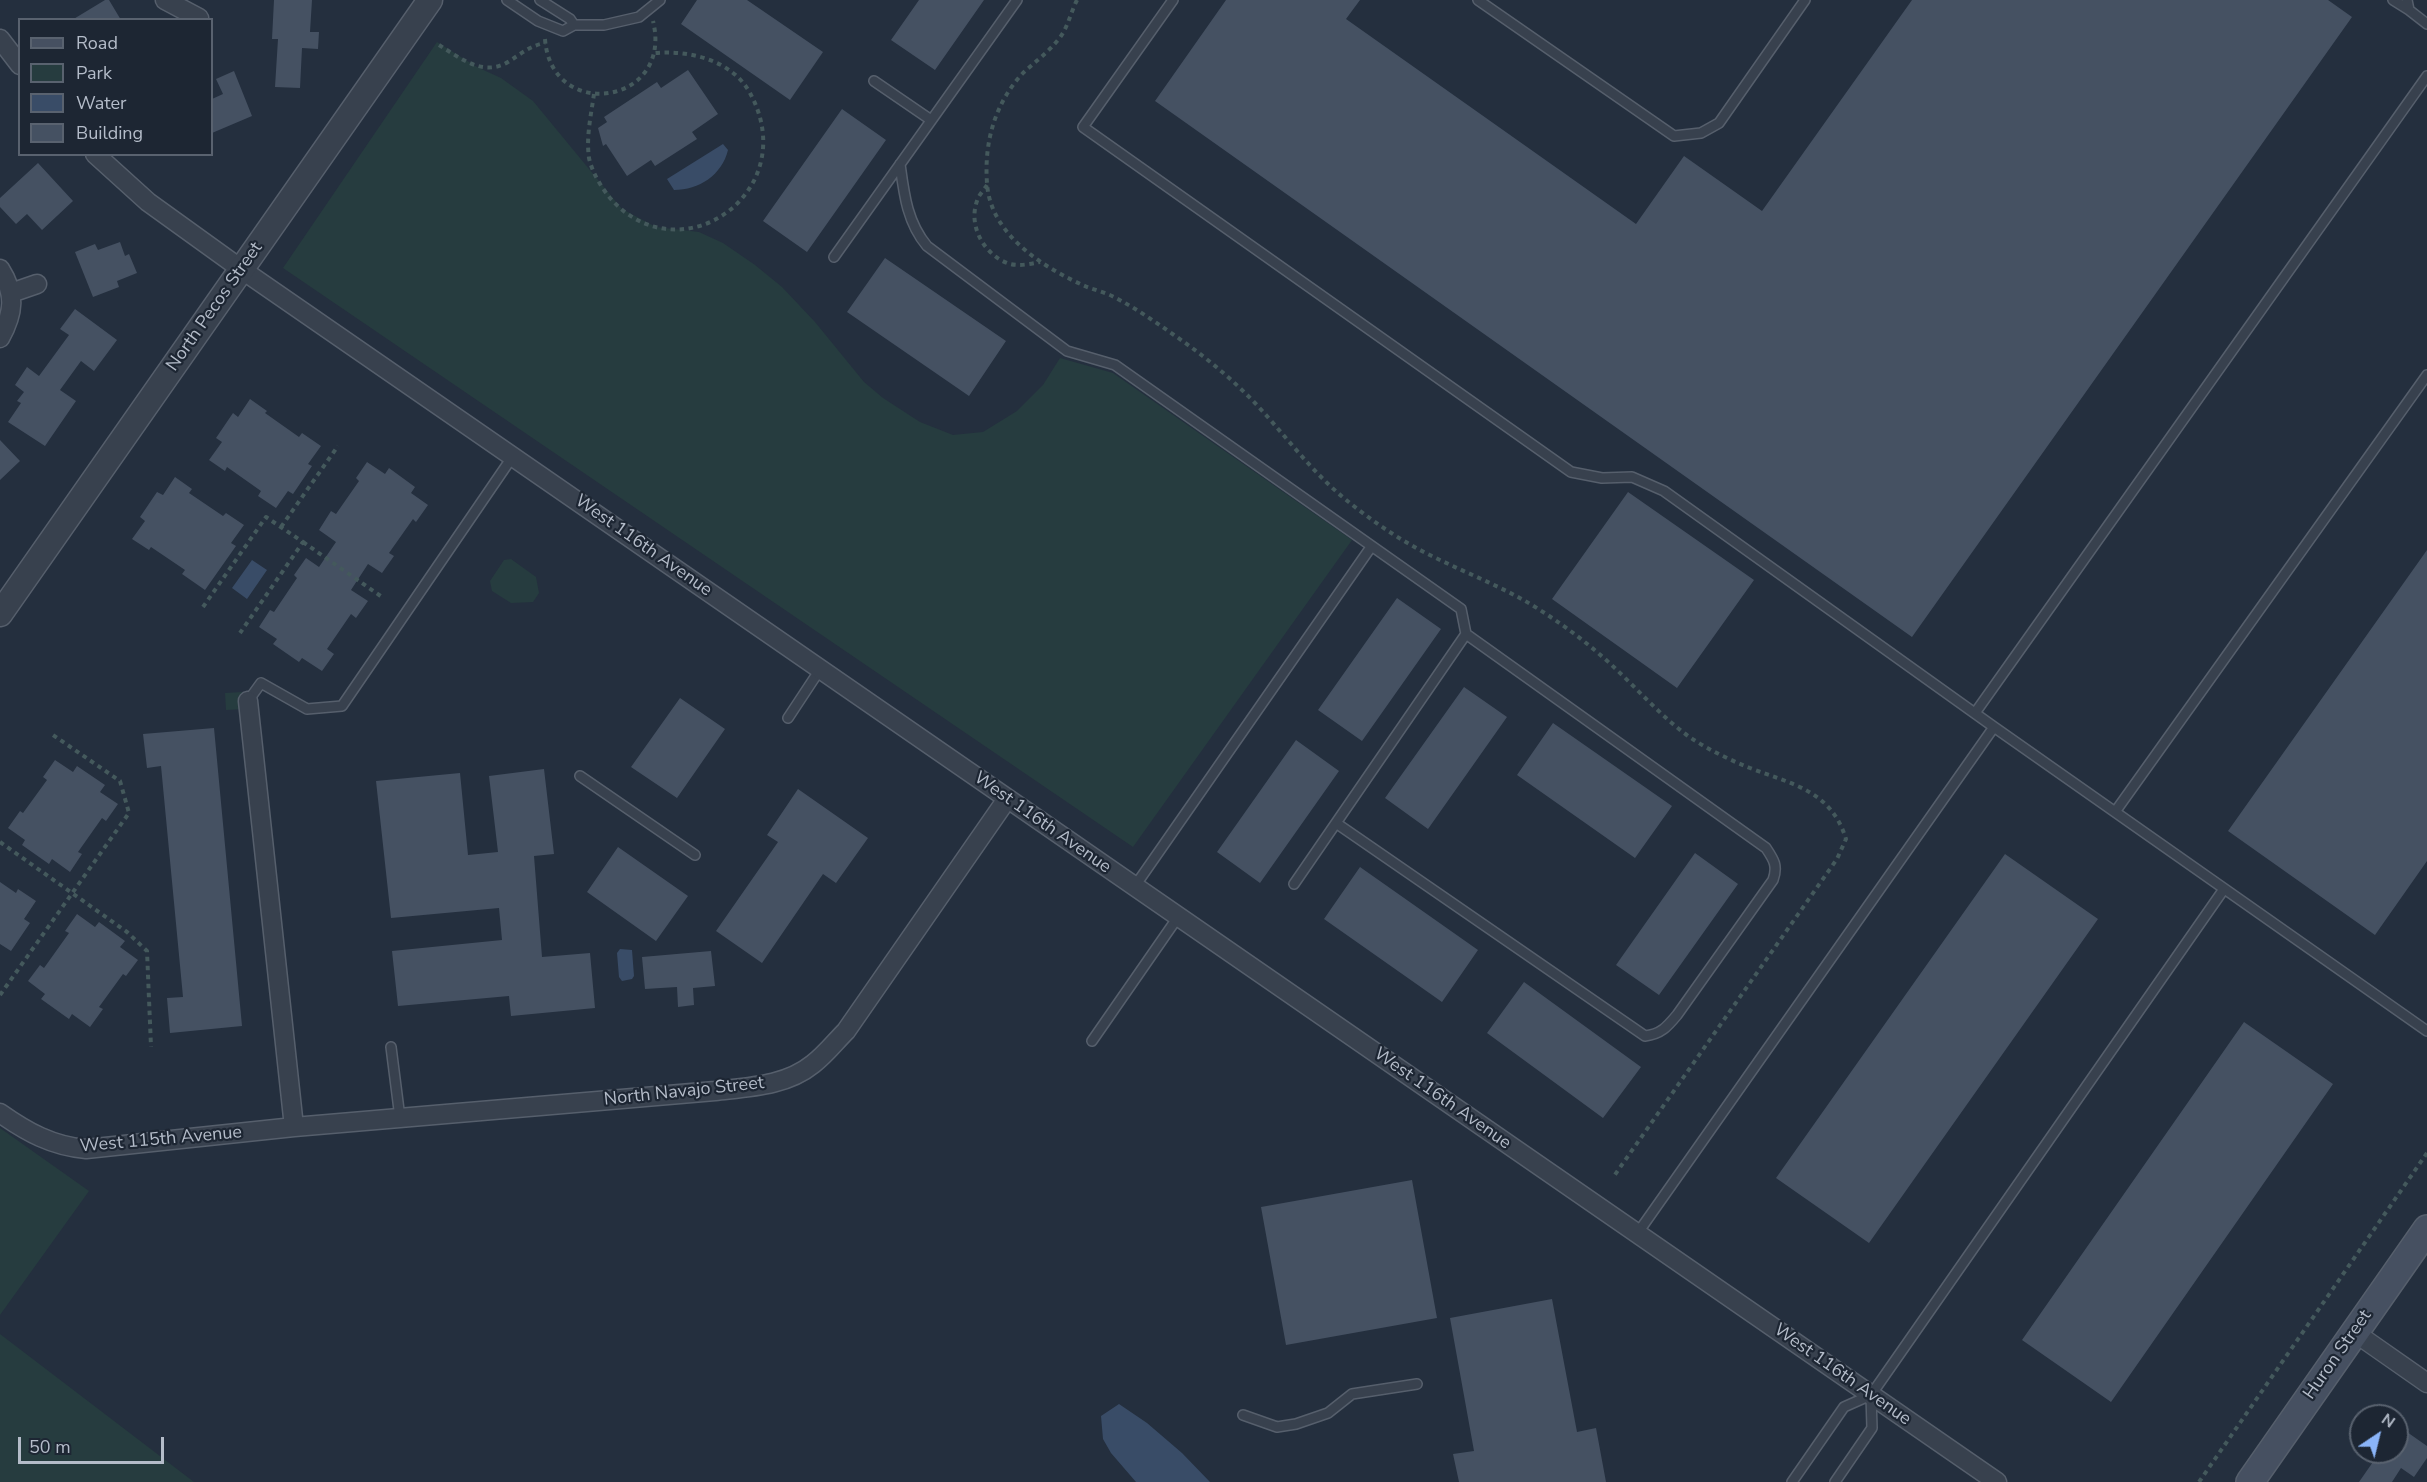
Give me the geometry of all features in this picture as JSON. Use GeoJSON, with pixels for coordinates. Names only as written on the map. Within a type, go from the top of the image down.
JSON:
{"type":"FeatureCollection","features":[{"type":"Feature","properties":{"kind":"main road","name":"Huron Street"},"geometry":{"type":"LineString","coordinates":[[2250,1482],[2427,1229]]}},
{"type":"Feature","properties":{"kind":"street"},"geometry":{"type":"LineString","coordinates":[[165,0],[199,18]]}},
{"type":"Feature","properties":{"kind":"street","name":"North Pecos Street"},"geometry":{"type":"LineString","coordinates":[[0,614],[430,0]]}},
{"type":"Feature","properties":{"kind":"street"},"geometry":{"type":"LineString","coordinates":[[0,39],[18,62]]}},
{"type":"Feature","properties":{"kind":"street","name":"West 116th Avenue"},"geometry":{"type":"LineString","coordinates":[[97,156],[148,202],[242,269],[1997,1482]]}},
{"type":"Feature","properties":{"kind":"street"},"geometry":{"type":"LineString","coordinates":[[0,269],[11,293],[13,309],[0,338]]}},
{"type":"Feature","properties":{"kind":"street"},"geometry":{"type":"LineString","coordinates":[[11,293],[37,284]]}},
{"type":"Feature","properties":{"kind":"street"},"geometry":{"type":"LineString","coordinates":[[248,702],[294,1127]]}},
{"type":"Feature","properties":{"kind":"street","name":"North Navajo Street"},"geometry":{"type":"LineString","coordinates":[[294,1127],[726,1090],[783,1081],[815,1063],[846,1031],[1007,799]]}},
{"type":"Feature","properties":{"kind":"street","name":"West 115th Avenue"},"geometry":{"type":"LineString","coordinates":[[0,1113],[36,1136],[59,1145],[86,1149],[294,1127]]}},
{"type":"Feature","properties":{"kind":"street"},"geometry":{"type":"LineString","coordinates":[[2354,1332],[2427,1383]]}},
{"type":"Feature","properties":{"kind":"lane"},"geometry":{"type":"LineString","coordinates":[[507,0],[546,25],[563,31],[574,25],[604,25],[626,21],[648,11],[660,0]]}},
{"type":"Feature","properties":{"kind":"lane"},"geometry":{"type":"LineString","coordinates":[[540,0],[570,19],[574,25]]}},
{"type":"Feature","properties":{"kind":"lane"},"geometry":{"type":"LineString","coordinates":[[834,258],[1017,0]]}},
{"type":"Feature","properties":{"kind":"lane"},"geometry":{"type":"LineString","coordinates":[[1173,0],[1083,127],[1571,472],[1602,478],[1632,477],[1664,491],[1994,727],[2427,1031]]}},
{"type":"Feature","properties":{"kind":"lane"},"geometry":{"type":"LineString","coordinates":[[1478,0],[1674,136],[1701,133],[1719,123],[1805,0]]}},
{"type":"Feature","properties":{"kind":"lane"},"geometry":{"type":"LineString","coordinates":[[2393,0],[2427,24]]}},
{"type":"Feature","properties":{"kind":"lane"},"geometry":{"type":"LineString","coordinates":[[2407,0],[2409,10]]}},
{"type":"Feature","properties":{"kind":"lane"},"geometry":{"type":"LineString","coordinates":[[1975,713],[2427,76]]}},
{"type":"Feature","properties":{"kind":"lane"},"geometry":{"type":"LineString","coordinates":[[874,81],[931,120]]}},
{"type":"Feature","properties":{"kind":"lane"},"geometry":{"type":"LineString","coordinates":[[900,164],[906,206],[918,235],[927,246],[1067,351],[1115,364],[1461,609],[1466,634],[1766,848],[1774,861],[1776,870],[1773,880],[1677,1015],[1664,1030],[1656,1035],[1645,1036],[1336,823]]}},
{"type":"Feature","properties":{"kind":"lane"},"geometry":{"type":"LineString","coordinates":[[2115,812],[2427,375]]}},
{"type":"Feature","properties":{"kind":"lane"},"geometry":{"type":"LineString","coordinates":[[248,702],[261,683],[307,709],[342,706],[513,456]]}},
{"type":"Feature","properties":{"kind":"lane"},"geometry":{"type":"LineString","coordinates":[[1135,886],[1371,547]]}},
{"type":"Feature","properties":{"kind":"lane"},"geometry":{"type":"LineString","coordinates":[[1294,884],[1466,634]]}},
{"type":"Feature","properties":{"kind":"lane"},"geometry":{"type":"LineString","coordinates":[[788,718],[821,668]]}},
{"type":"Feature","properties":{"kind":"lane"},"geometry":{"type":"LineString","coordinates":[[1637,1234],[1994,727]]}},
{"type":"Feature","properties":{"kind":"lane"},"geometry":{"type":"LineString","coordinates":[[579,776],[695,855]]}},
{"type":"Feature","properties":{"kind":"lane"},"geometry":{"type":"LineString","coordinates":[[1792,1482],[1844,1407],[1871,1395],[2224,889]]}},
{"type":"Feature","properties":{"kind":"lane"},"geometry":{"type":"LineString","coordinates":[[1092,1041],[1178,917]]}},
{"type":"Feature","properties":{"kind":"lane"},"geometry":{"type":"LineString","coordinates":[[391,1047],[400,1118]]}},
{"type":"Feature","properties":{"kind":"lane"},"geometry":{"type":"LineString","coordinates":[[1243,1415],[1276,1427],[1296,1424],[1328,1413],[1352,1394],[1417,1384]]}},
{"type":"Feature","properties":{"kind":"lane"},"geometry":{"type":"LineString","coordinates":[[1835,1482],[1872,1428],[1871,1395]]}},
{"type":"Feature","properties":{"kind":"path"},"geometry":{"type":"LineString","coordinates":[[546,25],[547,56],[560,76],[578,90],[594,94],[610,94],[632,85],[648,68],[654,53],[656,37],[654,22],[648,11]]}},
{"type":"Feature","properties":{"kind":"path"},"geometry":{"type":"LineString","coordinates":[[439,45],[464,61],[483,68],[497,67],[525,49],[545,43]]}},
{"type":"Feature","properties":{"kind":"path"},"geometry":{"type":"LineString","coordinates":[[594,94],[589,128],[590,159],[601,187],[621,210],[648,225],[678,230],[708,224],[732,210],[750,190],[762,165],[765,138],[760,111],[746,87],[726,68],[701,56],[674,51],[654,53]]}},
{"type":"Feature","properties":{"kind":"path"},"geometry":{"type":"LineString","coordinates":[[987,185],[977,201],[975,220],[980,238],[988,250],[1008,263],[1023,265],[1041,262]]}},
{"type":"Feature","properties":{"kind":"path"},"geometry":{"type":"LineString","coordinates":[[281,527],[338,446]]}},
{"type":"Feature","properties":{"kind":"path"},"geometry":{"type":"LineString","coordinates":[[203,607],[266,517],[382,597]]}},
{"type":"Feature","properties":{"kind":"path"},"geometry":{"type":"LineString","coordinates":[[240,633],[303,542]]}},
{"type":"Feature","properties":{"kind":"path"},"geometry":{"type":"LineString","coordinates":[[227,559],[234,563]]}},
{"type":"Feature","properties":{"kind":"path"},"geometry":{"type":"LineString","coordinates":[[0,995],[129,813],[120,781],[53,735]]}},
{"type":"Feature","properties":{"kind":"path"},"geometry":{"type":"LineString","coordinates":[[0,842],[128,932],[147,951],[151,1047]]}},
{"type":"Feature","properties":{"kind":"path"},"geometry":{"type":"LineString","coordinates":[[2199,1482],[2427,1153]]}},
{"type":"Feature","properties":{"kind":"green space"},"geometry":{"type":"Polygon","coordinates":[[[437,42],[477,67],[501,78],[533,101],[622,209],[656,227],[699,232],[723,243],[755,265],[782,287],[815,322],[864,382],[883,398],[920,422],[953,435],[983,432],[1017,411],[1043,385],[1060,358],[1113,373],[1352,540],[1133,847],[283,268],[437,42]]]}},
{"type":"Feature","properties":{"kind":"green space"},"geometry":{"type":"Polygon","coordinates":[[[511,559],[536,577],[539,593],[533,602],[511,603],[492,591],[490,581],[504,560],[511,559]]]}},
{"type":"Feature","properties":{"kind":"green space"},"geometry":{"type":"Polygon","coordinates":[[[242,692],[244,709],[226,710],[225,693],[242,692]]]}},
{"type":"Feature","properties":{"kind":"green space"},"geometry":{"type":"Polygon","coordinates":[[[0,1128],[89,1191],[0,1315],[0,1128]]]}},
{"type":"Feature","properties":{"kind":"green space"},"geometry":{"type":"Polygon","coordinates":[[[0,1334],[194,1482],[0,1482],[0,1334]]]}},
{"type":"Feature","properties":{"kind":"water"},"geometry":{"type":"Polygon","coordinates":[[[723,144],[728,150],[721,167],[715,174],[700,184],[674,190],[667,179],[723,144]]]}},
{"type":"Feature","properties":{"kind":"water"},"geometry":{"type":"Polygon","coordinates":[[[252,560],[267,570],[247,599],[232,588],[252,560]]]}},
{"type":"Feature","properties":{"kind":"water"},"geometry":{"type":"Polygon","coordinates":[[[620,949],[632,950],[634,976],[632,979],[622,981],[619,977],[617,953],[620,949]]]}},
{"type":"Feature","properties":{"kind":"water"},"geometry":{"type":"Polygon","coordinates":[[[1119,1404],[1147,1423],[1182,1453],[1210,1482],[1136,1482],[1111,1453],[1103,1439],[1101,1416],[1119,1404]]]}},
{"type":"Feature","properties":{"kind":"building"},"geometry":{"type":"Polygon","coordinates":[[[105,0],[109,0],[120,18],[75,18],[105,0]]]}},
{"type":"Feature","properties":{"kind":"building"},"geometry":{"type":"Polygon","coordinates":[[[274,0],[312,0],[310,32],[319,32],[318,49],[302,48],[300,88],[275,87],[278,39],[272,39],[274,0]]]}},
{"type":"Feature","properties":{"kind":"building"},"geometry":{"type":"Polygon","coordinates":[[[697,0],[747,0],[823,52],[790,100],[681,24],[697,0]]]}},
{"type":"Feature","properties":{"kind":"building"},"geometry":{"type":"Polygon","coordinates":[[[919,0],[984,0],[935,70],[891,40],[919,0]]]}},
{"type":"Feature","properties":{"kind":"building"},"geometry":{"type":"Polygon","coordinates":[[[1226,0],[1360,0],[1346,19],[1636,224],[1684,156],[1762,211],[1912,0],[2328,0],[2352,17],[1912,637],[1155,101],[1226,0]]]}},
{"type":"Feature","properties":{"kind":"building"},"geometry":{"type":"Polygon","coordinates":[[[688,70],[718,114],[692,132],[697,139],[655,166],[651,160],[627,176],[606,144],[603,146],[598,128],[607,122],[604,117],[657,82],[661,88],[688,70]]]}},
{"type":"Feature","properties":{"kind":"building"},"geometry":{"type":"Polygon","coordinates":[[[234,71],[252,116],[213,133],[213,99],[223,94],[216,79],[234,71]]]}},
{"type":"Feature","properties":{"kind":"building"},"geometry":{"type":"Polygon","coordinates":[[[842,109],[886,140],[807,252],[763,221],[842,109]]]}},
{"type":"Feature","properties":{"kind":"building"},"geometry":{"type":"Polygon","coordinates":[[[38,163],[73,201],[42,230],[27,214],[16,224],[0,207],[0,198],[38,163]]]}},
{"type":"Feature","properties":{"kind":"building"},"geometry":{"type":"Polygon","coordinates":[[[120,242],[125,256],[129,254],[137,273],[117,281],[119,287],[93,297],[75,252],[95,244],[98,250],[120,242]]]}},
{"type":"Feature","properties":{"kind":"building"},"geometry":{"type":"Polygon","coordinates":[[[885,258],[1006,341],[969,396],[847,312],[885,258]]]}},
{"type":"Feature","properties":{"kind":"building"},"geometry":{"type":"Polygon","coordinates":[[[75,309],[117,340],[94,371],[81,361],[60,390],[76,401],[45,446],[8,422],[21,403],[17,401],[24,392],[15,385],[27,367],[39,376],[69,335],[60,329],[75,309]]]}},
{"type":"Feature","properties":{"kind":"building"},"geometry":{"type":"Polygon","coordinates":[[[250,399],[267,411],[265,413],[299,437],[302,433],[321,446],[308,464],[312,466],[293,494],[288,491],[276,508],[258,496],[261,491],[227,467],[225,471],[209,460],[222,442],[216,438],[233,413],[238,417],[250,399]]]}},
{"type":"Feature","properties":{"kind":"building"},"geometry":{"type":"Polygon","coordinates":[[[0,440],[20,461],[0,480],[0,440]]]}},
{"type":"Feature","properties":{"kind":"building"},"geometry":{"type":"Polygon","coordinates":[[[367,462],[385,474],[389,468],[415,487],[411,493],[428,505],[416,522],[413,519],[389,553],[394,556],[382,573],[368,564],[351,590],[368,601],[356,618],[351,614],[327,649],[334,654],[322,671],[302,658],[299,662],[273,644],[277,639],[259,627],[270,610],[274,612],[297,578],[294,575],[306,558],[319,567],[336,542],[319,530],[331,511],[336,514],[359,481],[356,478],[367,462]]]}},
{"type":"Feature","properties":{"kind":"building"},"geometry":{"type":"Polygon","coordinates":[[[175,477],[192,489],[189,493],[223,516],[226,513],[244,525],[231,543],[236,546],[205,590],[182,574],[185,570],[151,547],[149,550],[132,539],[145,521],[140,517],[157,492],[163,495],[175,477]]]}},
{"type":"Feature","properties":{"kind":"building"},"geometry":{"type":"Polygon","coordinates":[[[1628,492],[1754,580],[1677,688],[1552,599],[1628,492]]]}},
{"type":"Feature","properties":{"kind":"building"},"geometry":{"type":"Polygon","coordinates":[[[2427,550],[2427,861],[2375,935],[2228,831],[2427,550]]]}},
{"type":"Feature","properties":{"kind":"building"},"geometry":{"type":"Polygon","coordinates":[[[1397,598],[1441,629],[1362,741],[1318,710],[1397,598]]]}},
{"type":"Feature","properties":{"kind":"building"},"geometry":{"type":"Polygon","coordinates":[[[1464,687],[1507,717],[1428,829],[1385,798],[1464,687]]]}},
{"type":"Feature","properties":{"kind":"building"},"geometry":{"type":"Polygon","coordinates":[[[680,698],[725,729],[677,798],[631,767],[680,698]]]}},
{"type":"Feature","properties":{"kind":"building"},"geometry":{"type":"Polygon","coordinates":[[[1553,723],[1672,806],[1635,858],[1517,775],[1553,723]]]}},
{"type":"Feature","properties":{"kind":"building"},"geometry":{"type":"Polygon","coordinates":[[[214,728],[242,1026],[170,1033],[167,998],[183,997],[161,766],[147,768],[143,734],[214,728]]]}},
{"type":"Feature","properties":{"kind":"building"},"geometry":{"type":"Polygon","coordinates":[[[1296,740],[1339,771],[1260,883],[1217,852],[1296,740]]]}},
{"type":"Feature","properties":{"kind":"building"},"geometry":{"type":"Polygon","coordinates":[[[55,760],[73,772],[77,766],[105,785],[100,792],[118,804],[106,821],[102,818],[78,852],[82,854],[70,872],[52,859],[49,864],[22,845],[25,840],[8,828],[20,811],[23,813],[47,780],[43,777],[55,760]]]}},
{"type":"Feature","properties":{"kind":"building"},"geometry":{"type":"Polygon","coordinates":[[[544,769],[554,854],[534,856],[542,957],[590,953],[595,1008],[511,1016],[509,996],[398,1006],[392,951],[502,940],[499,908],[391,918],[376,781],[460,773],[468,855],[498,852],[489,776],[544,769]]]}},
{"type":"Feature","properties":{"kind":"building"},"geometry":{"type":"Polygon","coordinates":[[[798,789],[868,838],[836,883],[823,874],[762,963],[716,931],[778,842],[767,835],[798,789]]]}},
{"type":"Feature","properties":{"kind":"building"},"geometry":{"type":"Polygon","coordinates":[[[618,847],[688,896],[656,941],[587,892],[618,847]]]}},
{"type":"Feature","properties":{"kind":"building"},"geometry":{"type":"Polygon","coordinates":[[[1695,853],[1738,884],[1659,995],[1616,965],[1695,853]]]}},
{"type":"Feature","properties":{"kind":"building"},"geometry":{"type":"Polygon","coordinates":[[[2005,854],[2098,919],[1869,1243],[1776,1178],[2005,854]]]}},
{"type":"Feature","properties":{"kind":"building"},"geometry":{"type":"Polygon","coordinates":[[[1360,867],[1478,950],[1442,1002],[1324,919],[1360,867]]]}},
{"type":"Feature","properties":{"kind":"building"},"geometry":{"type":"Polygon","coordinates":[[[0,882],[16,893],[18,889],[36,901],[24,919],[30,923],[11,951],[0,944],[0,882]]]}},
{"type":"Feature","properties":{"kind":"building"},"geometry":{"type":"Polygon","coordinates":[[[77,914],[95,927],[99,922],[125,941],[120,947],[138,960],[126,976],[123,974],[99,1007],[103,1009],[90,1027],[72,1014],[69,1019],[41,999],[45,994],[28,981],[40,965],[44,968],[69,933],[65,931],[77,914]]]}},
{"type":"Feature","properties":{"kind":"building"},"geometry":{"type":"Polygon","coordinates":[[[711,951],[715,986],[693,988],[694,1005],[678,1007],[677,987],[645,989],[642,957],[711,951]]]}},
{"type":"Feature","properties":{"kind":"building"},"geometry":{"type":"Polygon","coordinates":[[[1524,982],[1641,1067],[1603,1118],[1487,1033],[1524,982]]]}},
{"type":"Feature","properties":{"kind":"building"},"geometry":{"type":"Polygon","coordinates":[[[2244,1022],[2333,1084],[2111,1402],[2022,1340],[2244,1022]]]}},
{"type":"Feature","properties":{"kind":"building"},"geometry":{"type":"Polygon","coordinates":[[[1412,1180],[1437,1318],[1286,1345],[1261,1207],[1412,1180]]]}},
{"type":"Feature","properties":{"kind":"building"},"geometry":{"type":"Polygon","coordinates":[[[1552,1299],[1577,1432],[1596,1428],[1606,1482],[1459,1482],[1453,1454],[1474,1451],[1450,1318],[1552,1299]]]}},
{"type":"Feature","properties":{"kind":"building"},"geometry":{"type":"Polygon","coordinates":[[[2409,1433],[2427,1446],[2427,1458],[2414,1477],[2401,1468],[2392,1482],[2359,1482],[2372,1464],[2409,1464],[2409,1433]]]}}]}
